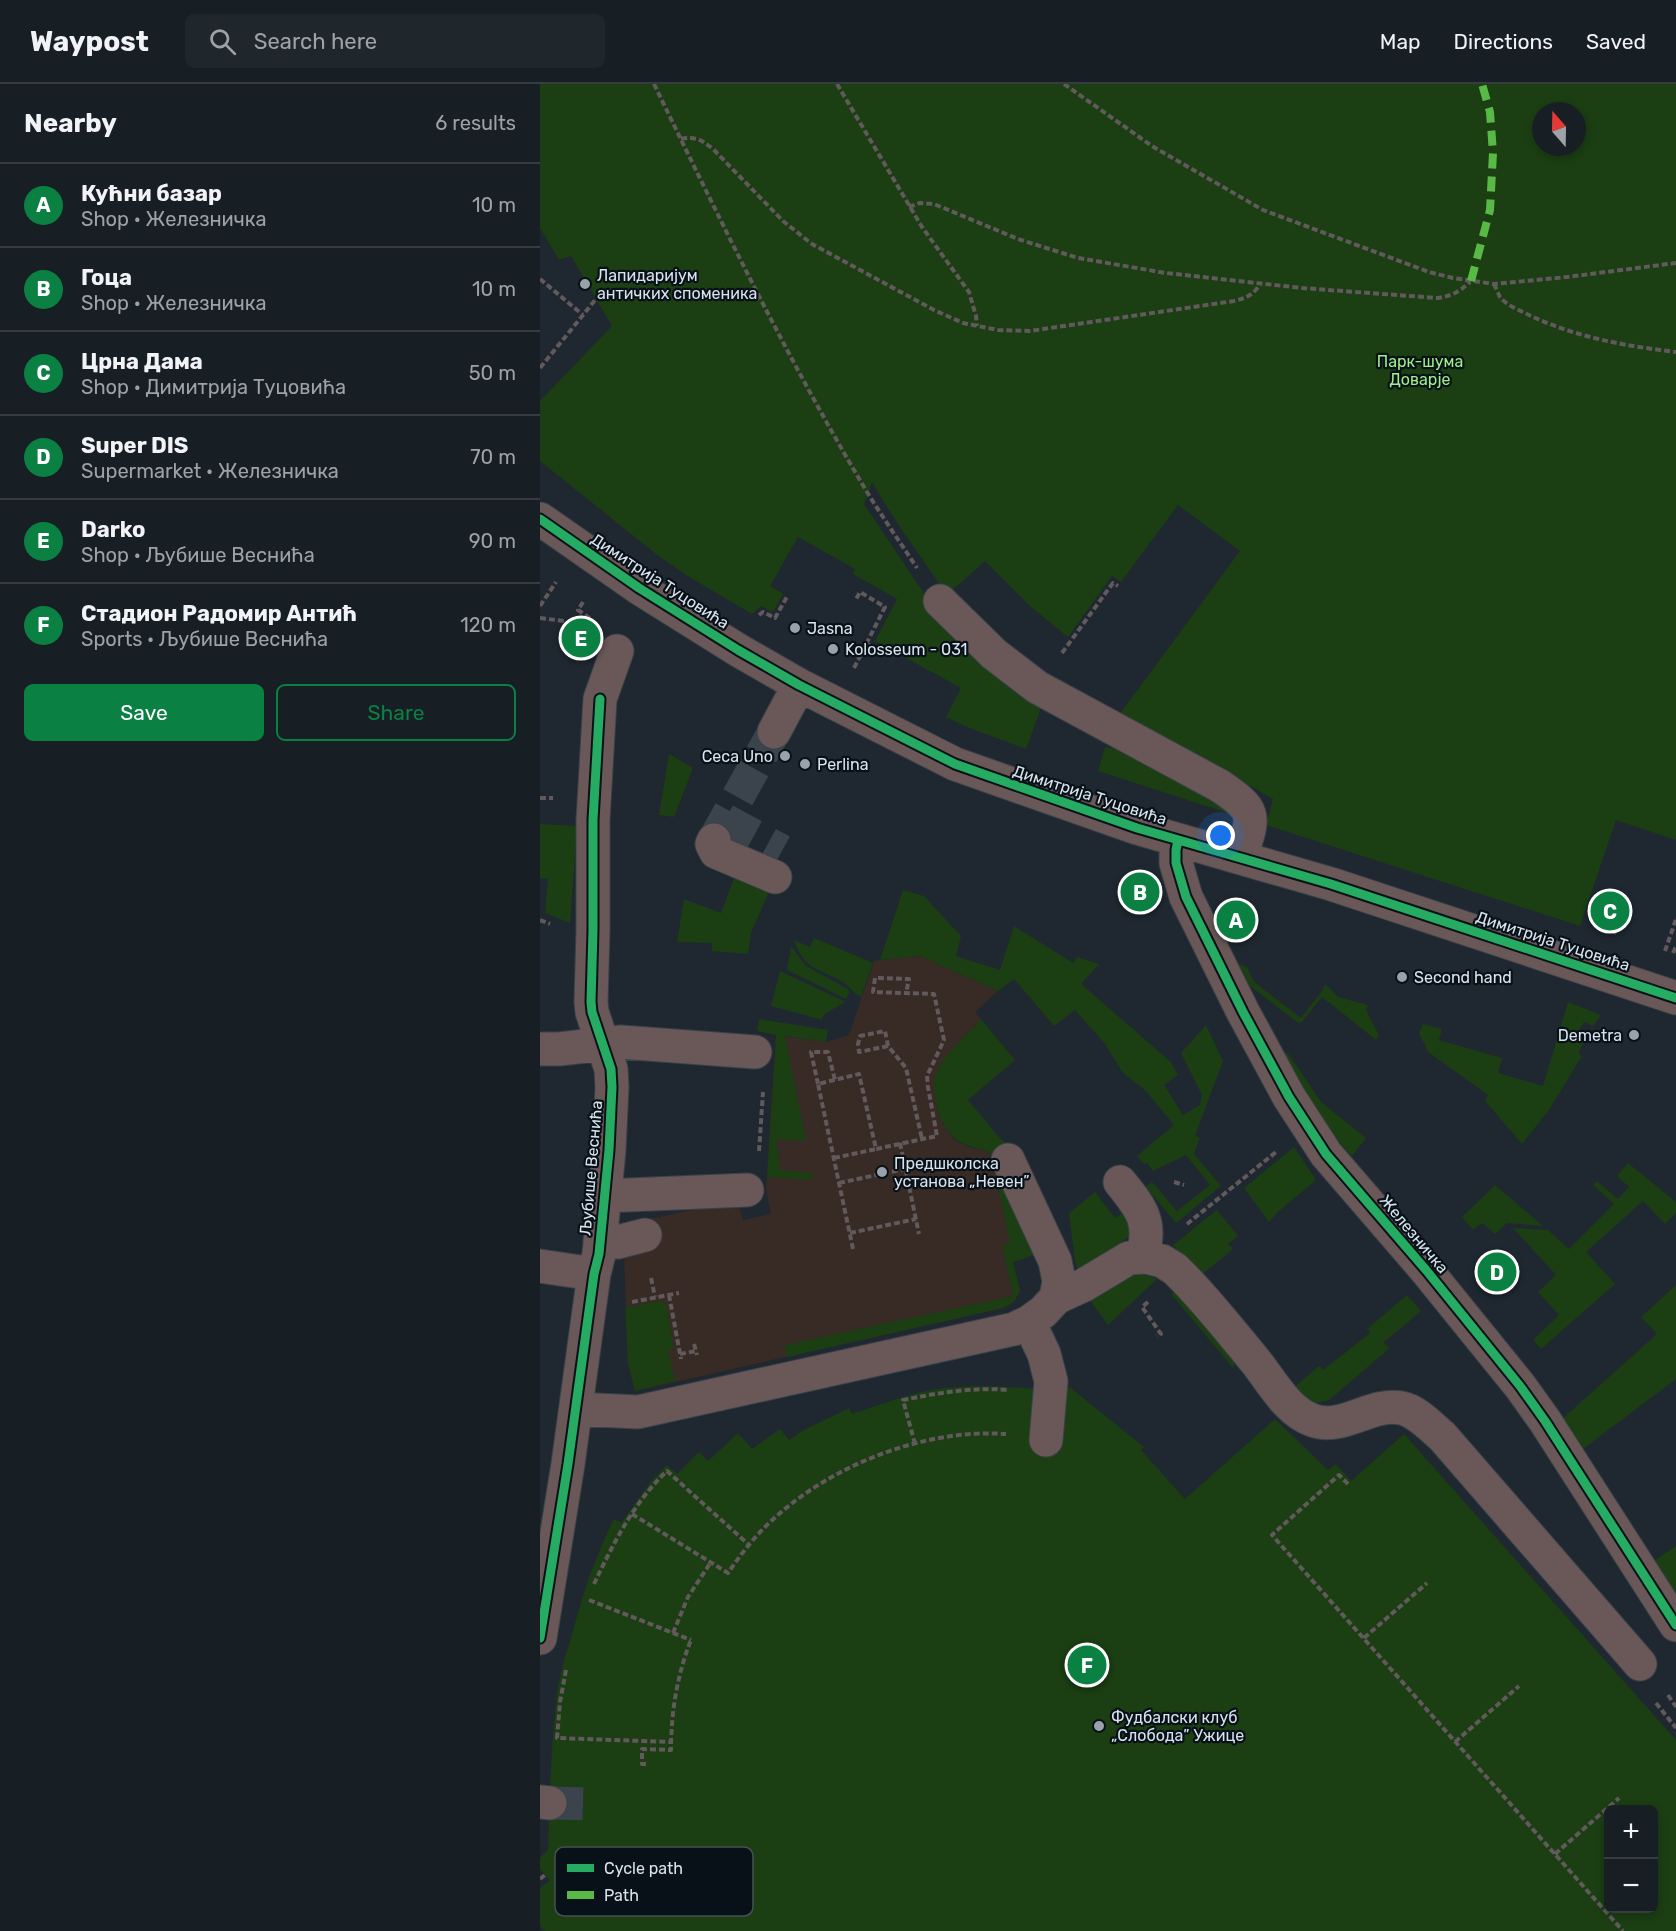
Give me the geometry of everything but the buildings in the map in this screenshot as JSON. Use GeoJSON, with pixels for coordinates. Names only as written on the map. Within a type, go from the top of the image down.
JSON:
{"type":"FeatureCollection","features":[{"type":"Feature","properties":{"kind":"street","name":"Димитрија Туцовића"},"geometry":{"type":"LineString","coordinates":[[540,519],[639,588],[799,685],[954,764],[1093,813],[1331,884],[1676,998]]}},
{"type":"Feature","properties":{"kind":"street"},"geometry":{"type":"LineString","coordinates":[[940,601],[994,654],[1036,687],[1211,781],[1239,799],[1248,809],[1251,820],[1241,857]]}},
{"type":"Feature","properties":{"kind":"street","name":"Љубише Веснића"},"geometry":{"type":"LineString","coordinates":[[540,1638],[600,1241],[609,1150],[611,1069],[592,1012],[591,1002],[593,820],[600,699],[617,651]]}},
{"type":"Feature","properties":{"kind":"street"},"geometry":{"type":"LineString","coordinates":[[774,732],[799,685]]}},
{"type":"Feature","properties":{"kind":"street"},"geometry":{"type":"LineString","coordinates":[[714,840],[713,847],[716,852],[774,877]]}},
{"type":"Feature","properties":{"kind":"street","name":"Железничка"},"geometry":{"type":"LineString","coordinates":[[1178,840],[1176,863],[1186,897],[1243,1012],[1289,1097],[1326,1154],[1426,1270],[1520,1386],[1545,1421],[1676,1625]]}},
{"type":"Feature","properties":{"kind":"street"},"geometry":{"type":"LineString","coordinates":[[540,1049],[621,1042],[755,1052]]}},
{"type":"Feature","properties":{"kind":"street"},"geometry":{"type":"LineString","coordinates":[[1008,1160],[1055,1261],[1059,1281],[1056,1298]]}},
{"type":"Feature","properties":{"kind":"street"},"geometry":{"type":"LineString","coordinates":[[1120,1182],[1142,1210],[1145,1219],[1147,1239],[1142,1257]]}},
{"type":"Feature","properties":{"kind":"street"},"geometry":{"type":"LineString","coordinates":[[604,1196],[747,1190]]}},
{"type":"Feature","properties":{"kind":"street"},"geometry":{"type":"LineString","coordinates":[[600,1241],[618,1242],[645,1235]]}},
{"type":"Feature","properties":{"kind":"street"},"geometry":{"type":"LineString","coordinates":[[576,1409],[638,1412],[1014,1329],[1043,1312],[1056,1298],[1084,1286],[1129,1258],[1142,1257],[1162,1262],[1180,1274],[1299,1414],[1309,1419],[1325,1422],[1346,1419],[1385,1407],[1402,1408],[1416,1415],[1442,1436],[1640,1664]]}},
{"type":"Feature","properties":{"kind":"street"},"geometry":{"type":"LineString","coordinates":[[540,1266],[594,1274]]}},
{"type":"Feature","properties":{"kind":"street"},"geometry":{"type":"LineString","coordinates":[[1029,1322],[1044,1354],[1051,1381],[1046,1440]]}},
{"type":"Feature","properties":{"kind":"path"},"geometry":{"type":"LineString","coordinates":[[654,84],[728,237],[820,410],[867,492],[940,601]]}},
{"type":"Feature","properties":{"kind":"path"},"geometry":{"type":"LineString","coordinates":[[837,84],[909,207],[969,292],[977,326]]}},
{"type":"Feature","properties":{"kind":"path"},"geometry":{"type":"LineString","coordinates":[[1064,84],[1152,146],[1263,210],[1430,272],[1494,284],[1676,263]]}},
{"type":"Feature","properties":{"kind":"path"},"geometry":{"type":"LineString","coordinates":[[681,139],[694,137],[713,149],[783,221],[812,244],[934,310],[977,326],[998,330],[1030,331],[1080,324],[1248,298],[1260,284]]}},
{"type":"Feature","properties":{"kind":"path"},"geometry":{"type":"LineString","coordinates":[[909,207],[920,203],[934,204],[1018,238],[1078,258],[1166,273],[1260,284],[1437,298],[1450,297],[1471,281]]}},
{"type":"Feature","properties":{"kind":"path"},"geometry":{"type":"LineString","coordinates":[[540,279],[583,315]]}},
{"type":"Feature","properties":{"kind":"path"},"geometry":{"type":"LineString","coordinates":[[1494,284],[1501,298],[1535,318],[1583,335],[1632,346],[1676,352]]}},
{"type":"Feature","properties":{"kind":"path"},"geometry":{"type":"LineString","coordinates":[[540,368],[596,299]]}},
{"type":"Feature","properties":{"kind":"path"},"geometry":{"type":"LineString","coordinates":[[540,606],[558,579]]}},
{"type":"Feature","properties":{"kind":"path"},"geometry":{"type":"LineString","coordinates":[[1059,657],[1113,583],[1118,586]]}},
{"type":"Feature","properties":{"kind":"path"},"geometry":{"type":"LineString","coordinates":[[854,668],[885,607],[860,592],[855,601]]}},
{"type":"Feature","properties":{"kind":"path"},"geometry":{"type":"LineString","coordinates":[[763,612],[775,618],[788,595]]}},
{"type":"Feature","properties":{"kind":"path"},"geometry":{"type":"LineString","coordinates":[[585,598],[578,609],[593,621]]}},
{"type":"Feature","properties":{"kind":"path"},"geometry":{"type":"LineString","coordinates":[[540,618],[582,624],[582,629]]}},
{"type":"Feature","properties":{"kind":"path"},"geometry":{"type":"LineString","coordinates":[[564,621],[564,628]]}},
{"type":"Feature","properties":{"kind":"path"},"geometry":{"type":"LineString","coordinates":[[867,644],[878,649]]}},
{"type":"Feature","properties":{"kind":"path"},"geometry":{"type":"LineString","coordinates":[[1664,955],[1676,919]]}},
{"type":"Feature","properties":{"kind":"path"},"geometry":{"type":"LineString","coordinates":[[834,1158],[937,1136],[927,1076],[944,1040],[934,994],[873,992],[875,978],[909,979],[906,993]]}},
{"type":"Feature","properties":{"kind":"path"},"geometry":{"type":"LineString","coordinates":[[888,1046],[859,1052],[858,1044],[860,1036],[885,1031],[888,1046],[906,1068],[922,1139]]}},
{"type":"Feature","properties":{"kind":"path"},"geometry":{"type":"LineString","coordinates":[[747,1190],[754,1188],[757,1181],[765,1065],[764,1059],[755,1052]]}},
{"type":"Feature","properties":{"kind":"path"},"geometry":{"type":"LineString","coordinates":[[835,1080],[828,1052],[812,1052],[853,1249]]}},
{"type":"Feature","properties":{"kind":"path"},"geometry":{"type":"LineString","coordinates":[[818,1084],[859,1074],[876,1149]]}},
{"type":"Feature","properties":{"kind":"path"},"geometry":{"type":"LineString","coordinates":[[900,1143],[919,1234]]}},
{"type":"Feature","properties":{"kind":"path"},"geometry":{"type":"LineString","coordinates":[[1193,1219],[1274,1154]]}},
{"type":"Feature","properties":{"kind":"path"},"geometry":{"type":"LineString","coordinates":[[839,1183],[905,1168]]}},
{"type":"Feature","properties":{"kind":"path"},"geometry":{"type":"LineString","coordinates":[[850,1233],[916,1219]]}},
{"type":"Feature","properties":{"kind":"path"},"geometry":{"type":"LineString","coordinates":[[627,1303],[676,1292]]}},
{"type":"Feature","properties":{"kind":"path"},"geometry":{"type":"LineString","coordinates":[[666,1294],[682,1362]]}},
{"type":"Feature","properties":{"kind":"path"},"geometry":{"type":"LineString","coordinates":[[680,1354],[696,1351]]}},
{"type":"Feature","properties":{"kind":"path"},"geometry":{"type":"LineString","coordinates":[[915,1444],[903,1400],[945,1392],[1014,1390]]}},
{"type":"Feature","properties":{"kind":"path"},"geometry":{"type":"LineString","coordinates":[[632,1514],[728,1573],[764,1527],[791,1504],[832,1476],[871,1458],[915,1444],[953,1436],[1007,1434]]}},
{"type":"Feature","properties":{"kind":"path"},"geometry":{"type":"LineString","coordinates":[[593,1586],[608,1554],[632,1514],[655,1482],[667,1471],[749,1545]]}},
{"type":"Feature","properties":{"kind":"path"},"geometry":{"type":"LineString","coordinates":[[1348,1484],[1340,1475],[1272,1535],[1623,1931]]}},
{"type":"Feature","properties":{"kind":"path"},"geometry":{"type":"LineString","coordinates":[[673,1633],[688,1597],[711,1562]]}},
{"type":"Feature","properties":{"kind":"path"},"geometry":{"type":"LineString","coordinates":[[1364,1638],[1427,1582]]}},
{"type":"Feature","properties":{"kind":"path"},"geometry":{"type":"LineString","coordinates":[[584,1608],[590,1593]]}},
{"type":"Feature","properties":{"kind":"path"},"geometry":{"type":"LineString","coordinates":[[591,1601],[691,1640],[678,1682],[672,1717],[671,1750],[642,1749],[642,1764]]}},
{"type":"Feature","properties":{"kind":"path"},"geometry":{"type":"LineString","coordinates":[[567,1664],[560,1702],[557,1738],[671,1742]]}},
{"type":"Feature","properties":{"kind":"path"},"geometry":{"type":"LineString","coordinates":[[1455,1742],[1519,1686]]}},
{"type":"Feature","properties":{"kind":"path"},"geometry":{"type":"LineString","coordinates":[[1670,1698],[1676,1707]]}},
{"type":"Feature","properties":{"kind":"path"},"geometry":{"type":"LineString","coordinates":[[1555,1854],[1619,1798]]}},
{"type":"Feature","properties":{"kind":"path"},"geometry":{"type":"LineString","coordinates":[[540,1879],[545,1875]]}},
{"type":"Feature","properties":{"kind":"shaded area","name":"Предшколска установа „Невен”"},"geometry":{"type":"Polygon","coordinates":[[[920,956],[998,991],[975,1012],[981,1019],[945,1059],[936,1073],[936,1106],[943,1123],[954,1139],[968,1147],[988,1151],[1034,1255],[1013,1262],[1020,1291],[1014,1302],[1003,1308],[635,1391],[628,1363],[624,1256],[641,1221],[737,1200],[743,1220],[771,1214],[766,1190],[776,1035],[826,1042],[849,1035],[874,961],[920,956]]]}},
{"type":"Feature","properties":{"kind":"green space","name":"Парк-шума Доварје"},"geometry":{"type":"Polygon","coordinates":[[[540,84],[1676,84],[1676,840],[1616,820],[1580,926],[1266,825],[1273,799],[1202,758],[1119,715],[1240,551],[1178,505],[1121,582],[1112,576],[1068,637],[1031,607],[985,561],[947,595],[895,520],[872,482],[864,504],[933,607],[1041,708],[1026,749],[946,717],[961,688],[875,641],[897,599],[853,574],[855,569],[798,537],[770,586],[783,594],[773,612],[761,606],[752,614],[686,575],[656,554],[540,461],[540,401],[612,326],[571,256],[559,260],[540,228],[540,84]]]}},
{"type":"Feature","properties":{"kind":"green space"},"geometry":{"type":"Polygon","coordinates":[[[1105,747],[1115,749],[1215,800],[1234,815],[1098,771],[1105,747]]]}},
{"type":"Feature","properties":{"kind":"green space"},"geometry":{"type":"Polygon","coordinates":[[[669,754],[693,768],[674,817],[659,815],[669,754]]]}},
{"type":"Feature","properties":{"kind":"green space"},"geometry":{"type":"Polygon","coordinates":[[[540,824],[577,826],[570,923],[545,913],[548,879],[540,878],[540,824]]]}},
{"type":"Feature","properties":{"kind":"green space"},"geometry":{"type":"Polygon","coordinates":[[[737,870],[772,885],[751,933],[748,954],[712,951],[712,943],[677,942],[684,899],[721,913],[737,870]]]}},
{"type":"Feature","properties":{"kind":"green space"},"geometry":{"type":"Polygon","coordinates":[[[903,890],[924,896],[961,936],[956,956],[1000,970],[1014,926],[1073,963],[1077,957],[1099,964],[1081,984],[1171,1062],[1178,1075],[1164,1085],[1183,1115],[1200,1105],[1202,1095],[1181,1053],[1206,1025],[1223,1061],[1195,1136],[1200,1138],[1194,1154],[1221,1186],[1176,1223],[1146,1187],[1152,1182],[1177,1211],[1210,1185],[1186,1155],[1153,1171],[1137,1156],[1174,1125],[1146,1091],[1123,1073],[1105,1044],[1075,1010],[1054,1026],[1014,979],[998,991],[920,956],[880,960],[903,890]]]}},
{"type":"Feature","properties":{"kind":"green space"},"geometry":{"type":"Polygon","coordinates":[[[814,938],[873,963],[861,997],[843,982],[813,967],[803,958],[794,940],[810,947],[814,938]]]}},
{"type":"Feature","properties":{"kind":"green space"},"geometry":{"type":"Polygon","coordinates":[[[791,946],[806,966],[848,989],[850,992],[846,999],[787,970],[791,946]]]}},
{"type":"Feature","properties":{"kind":"green space"},"geometry":{"type":"Polygon","coordinates":[[[1239,964],[1247,967],[1254,982],[1301,1018],[1325,984],[1338,997],[1368,1005],[1366,1010],[1379,1035],[1376,1040],[1322,997],[1300,1024],[1250,986],[1239,964]]]}},
{"type":"Feature","properties":{"kind":"green space"},"geometry":{"type":"Polygon","coordinates":[[[780,971],[846,1002],[824,1014],[822,1020],[771,1006],[780,971]]]}},
{"type":"Feature","properties":{"kind":"green space"},"geometry":{"type":"Polygon","coordinates":[[[1568,1002],[1601,1015],[1593,1026],[1584,1022],[1580,1029],[1588,1034],[1578,1053],[1582,1056],[1549,1110],[1522,1144],[1485,1101],[1488,1095],[1428,1052],[1419,1033],[1423,1024],[1442,1029],[1439,1040],[1502,1058],[1498,1073],[1543,1086],[1568,1002]]]}},
{"type":"Feature","properties":{"kind":"green space"},"geometry":{"type":"Polygon","coordinates":[[[759,1019],[828,1030],[826,1042],[785,1036],[806,1141],[776,1139],[780,1170],[812,1173],[813,1180],[767,1177],[776,1035],[757,1031],[759,1019]]]}},
{"type":"Feature","properties":{"kind":"green space"},"geometry":{"type":"Polygon","coordinates":[[[981,1019],[1015,1060],[968,1100],[999,1137],[1019,1155],[1034,1255],[1013,1262],[1020,1291],[1014,1302],[1003,1308],[787,1357],[785,1345],[1013,1296],[1002,1244],[1010,1243],[992,1159],[988,1151],[964,1144],[951,1135],[941,1119],[935,1100],[934,1081],[939,1067],[981,1019]]]}},
{"type":"Feature","properties":{"kind":"green space"},"geometry":{"type":"Polygon","coordinates":[[[1281,1052],[1290,1056],[1321,1102],[1366,1138],[1352,1156],[1322,1119],[1281,1052]]]}},
{"type":"Feature","properties":{"kind":"green space"},"geometry":{"type":"Polygon","coordinates":[[[1294,1147],[1316,1180],[1269,1222],[1244,1188],[1294,1147]]]}},
{"type":"Feature","properties":{"kind":"green space"},"geometry":{"type":"Polygon","coordinates":[[[1628,1163],[1676,1202],[1676,1213],[1665,1224],[1643,1201],[1586,1252],[1615,1284],[1541,1349],[1533,1340],[1559,1315],[1538,1292],[1556,1275],[1513,1228],[1548,1230],[1569,1249],[1614,1204],[1593,1185],[1597,1181],[1618,1199],[1629,1187],[1617,1176],[1628,1163]]]}},
{"type":"Feature","properties":{"kind":"green space"},"geometry":{"type":"Polygon","coordinates":[[[1495,1185],[1543,1226],[1507,1223],[1495,1234],[1482,1223],[1473,1230],[1462,1217],[1495,1185]]]}},
{"type":"Feature","properties":{"kind":"green space"},"geometry":{"type":"Polygon","coordinates":[[[1095,1192],[1115,1218],[1125,1211],[1130,1221],[1130,1236],[1079,1272],[1075,1262],[1069,1213],[1095,1192]]]}},
{"type":"Feature","properties":{"kind":"green space"},"geometry":{"type":"Polygon","coordinates":[[[1217,1210],[1238,1236],[1228,1244],[1233,1249],[1199,1277],[1173,1245],[1217,1210]]]}},
{"type":"Feature","properties":{"kind":"green space"},"geometry":{"type":"Polygon","coordinates":[[[1128,1274],[1143,1274],[1157,1279],[1108,1325],[1089,1299],[1128,1274]]]}},
{"type":"Feature","properties":{"kind":"green space"},"geometry":{"type":"Polygon","coordinates":[[[1676,1285],[1676,1379],[1583,1449],[1563,1418],[1657,1334],[1641,1317],[1676,1285]]]}},
{"type":"Feature","properties":{"kind":"green space"},"geometry":{"type":"Polygon","coordinates":[[[1179,1288],[1237,1356],[1233,1368],[1171,1294],[1179,1288]]]}},
{"type":"Feature","properties":{"kind":"green space"},"geometry":{"type":"Polygon","coordinates":[[[1407,1295],[1421,1311],[1383,1343],[1390,1348],[1329,1400],[1314,1404],[1292,1389],[1319,1366],[1323,1370],[1370,1333],[1367,1329],[1407,1295]]]}},
{"type":"Feature","properties":{"kind":"green space"},"geometry":{"type":"Polygon","coordinates":[[[658,1301],[666,1303],[674,1349],[668,1350],[675,1381],[635,1391],[628,1363],[625,1308],[658,1301]]]}},
{"type":"Feature","properties":{"kind":"green space"},"geometry":{"type":"Polygon","coordinates":[[[1067,1385],[1144,1447],[1141,1450],[1185,1499],[1275,1419],[1328,1470],[1336,1464],[1351,1481],[1404,1434],[1676,1740],[1676,1931],[545,1931],[540,1926],[540,1888],[550,1880],[540,1869],[540,1858],[548,1850],[552,1758],[559,1685],[586,1588],[601,1546],[614,1519],[621,1523],[653,1479],[667,1465],[677,1474],[699,1452],[708,1461],[738,1433],[752,1449],[780,1429],[789,1440],[849,1408],[852,1414],[909,1395],[945,1388],[1003,1387],[1061,1392],[1067,1385]]]}},
{"type":"Feature","properties":{"kind":"green space"},"geometry":{"type":"Polygon","coordinates":[[[1676,1546],[1676,1593],[1655,1560],[1676,1546]]]}},
{"type":"Feature","properties":{"kind":"tunnel"},"geometry":{"type":"LineString","coordinates":[[714,840],[774,732]]}},
{"type":"Feature","properties":{"kind":"tunnel"},"geometry":{"type":"LineString","coordinates":[[725,820],[782,851]]}},
{"type":"Feature","properties":{"kind":"tunnel"},"geometry":{"type":"LineString","coordinates":[[550,1803],[588,1804]]}},
{"type":"Feature","properties":{"kind":"marked path"},"geometry":{"type":"LineString","coordinates":[[1471,281],[1490,210],[1493,153],[1490,112],[1482,84]]}},
{"type":"Feature","properties":{"kind":"cycle path"},"geometry":{"type":"LineString","coordinates":[[540,519],[639,588],[738,650],[799,685],[955,764],[1137,828],[1331,884],[1676,998]]}},
{"type":"Feature","properties":{"kind":"cycle path"},"geometry":{"type":"LineString","coordinates":[[540,1638],[568,1464],[594,1274],[599,1254],[609,1150],[611,1069],[592,1012],[591,1002],[593,820],[600,699]]}},
{"type":"Feature","properties":{"kind":"cycle path"},"geometry":{"type":"LineString","coordinates":[[1178,840],[1176,863],[1186,897],[1243,1012],[1289,1097],[1326,1154],[1426,1270],[1520,1386],[1545,1421],[1676,1625]]}},
{"type":"Feature","properties":{"kind":"place","name":"Лапидаријум античких споменика"},"geometry":{"type":"Point","coordinates":[585,284]}},
{"type":"Feature","properties":{"kind":"place","name":"Jasna"},"geometry":{"type":"Point","coordinates":[795,628]}},
{"type":"Feature","properties":{"kind":"place","name":"Darko"},"geometry":{"type":"Point","coordinates":[581,638]}},
{"type":"Feature","properties":{"kind":"place","name":"Kolosseum - 031"},"geometry":{"type":"Point","coordinates":[833,649]}},
{"type":"Feature","properties":{"kind":"place","name":"Ceca Uno"},"geometry":{"type":"Point","coordinates":[785,756]}},
{"type":"Feature","properties":{"kind":"place","name":"Perlina"},"geometry":{"type":"Point","coordinates":[805,764]}},
{"type":"Feature","properties":{"kind":"place","name":"Гоца"},"geometry":{"type":"Point","coordinates":[1140,892]}},
{"type":"Feature","properties":{"kind":"place","name":"Црна Дама"},"geometry":{"type":"Point","coordinates":[1610,911]}},
{"type":"Feature","properties":{"kind":"place","name":"Кућни базар"},"geometry":{"type":"Point","coordinates":[1236,920]}},
{"type":"Feature","properties":{"kind":"place","name":"Second hand"},"geometry":{"type":"Point","coordinates":[1402,977]}},
{"type":"Feature","properties":{"kind":"place","name":"Demetra"},"geometry":{"type":"Point","coordinates":[1634,1035]}},
{"type":"Feature","properties":{"kind":"place","name":"Предшколска установа „Невен”"},"geometry":{"type":"Point","coordinates":[882,1172]}},
{"type":"Feature","properties":{"kind":"place","name":"Super DIS"},"geometry":{"type":"Point","coordinates":[1497,1272]}},
{"type":"Feature","properties":{"kind":"place","name":"Стадион Радомир Антић"},"geometry":{"type":"Point","coordinates":[1087,1665]}},
{"type":"Feature","properties":{"kind":"place","name":"Фудбалски клуб „Слобода” Ужице"},"geometry":{"type":"Point","coordinates":[1099,1726]}}]}
